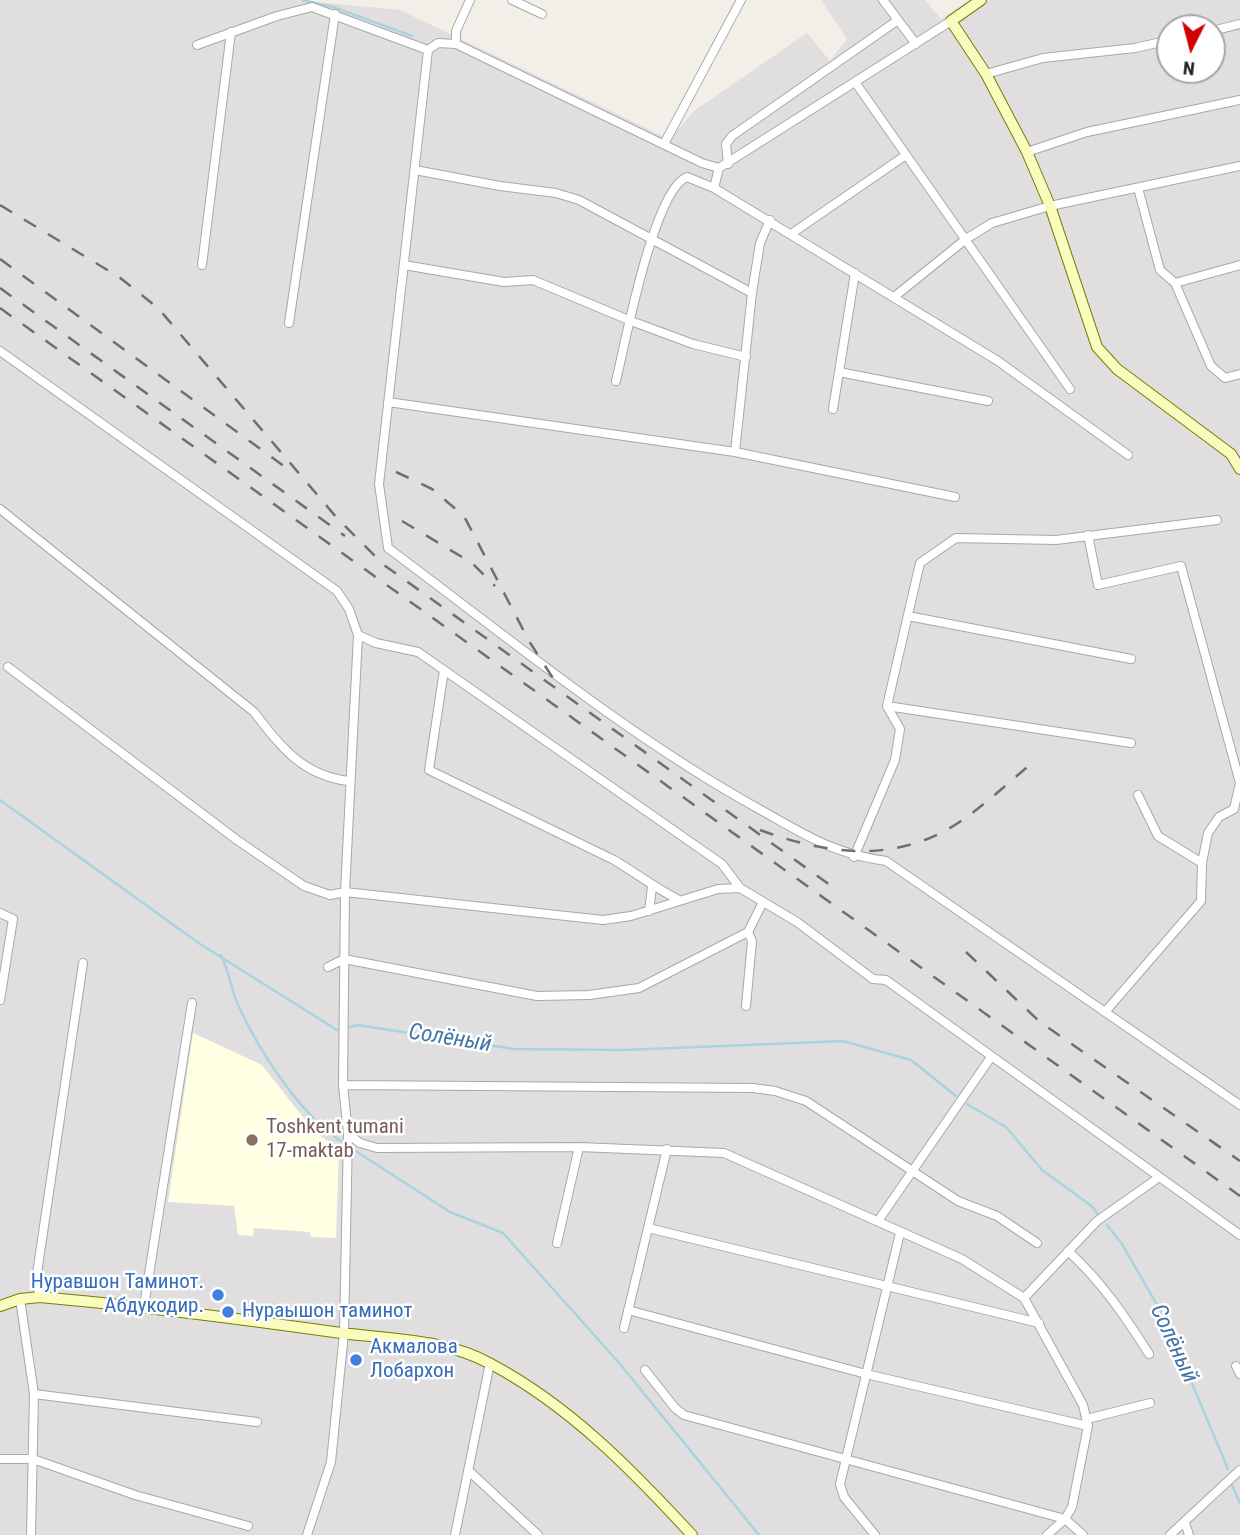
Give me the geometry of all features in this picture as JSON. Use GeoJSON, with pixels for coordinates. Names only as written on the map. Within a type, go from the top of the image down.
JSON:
{"type":"FeatureCollection","features":[{"type":"Feature","properties":{"kind":"street"},"geometry":{"type":"LineString","coordinates":[[456,44],[456,31],[470,0]]}},
{"type":"Feature","properties":{"kind":"street"},"geometry":{"type":"LineString","coordinates":[[664,144],[741,0]]}},
{"type":"Feature","properties":{"kind":"street"},"geometry":{"type":"LineString","coordinates":[[883,0],[916,44]]}},
{"type":"Feature","properties":{"kind":"street"},"geometry":{"type":"LineString","coordinates":[[724,166],[981,0]]}},
{"type":"Feature","properties":{"kind":"street"},"geometry":{"type":"LineString","coordinates":[[518,1],[542,14]]}},
{"type":"Feature","properties":{"kind":"street"},"geometry":{"type":"LineString","coordinates":[[197,45],[312,7],[335,13],[428,50]]}},
{"type":"Feature","properties":{"kind":"street"},"geometry":{"type":"LineString","coordinates":[[289,323],[335,13]]}},
{"type":"Feature","properties":{"kind":"street"},"geometry":{"type":"LineString","coordinates":[[714,187],[724,166],[726,145],[732,136],[898,20]]}},
{"type":"Feature","properties":{"kind":"street"},"geometry":{"type":"LineString","coordinates":[[951,21],[986,74],[1027,152],[1050,206],[1097,347],[1117,369],[1231,454],[1240,469]]}},
{"type":"Feature","properties":{"kind":"street"},"geometry":{"type":"LineString","coordinates":[[202,265],[231,32]]}},
{"type":"Feature","properties":{"kind":"street"},"geometry":{"type":"LineString","coordinates":[[724,166],[664,144],[456,44],[438,43],[428,50],[379,484],[388,548],[593,700],[708,781],[835,851],[854,857],[886,861],[1240,1105]]}},
{"type":"Feature","properties":{"kind":"street"},"geometry":{"type":"LineString","coordinates":[[986,74],[1043,58],[1156,43]]}},
{"type":"Feature","properties":{"kind":"street"},"geometry":{"type":"LineString","coordinates":[[855,82],[1070,389]]}},
{"type":"Feature","properties":{"kind":"street"},"geometry":{"type":"LineString","coordinates":[[1027,152],[1087,132],[1240,100]]}},
{"type":"Feature","properties":{"kind":"street"},"geometry":{"type":"LineString","coordinates":[[791,234],[906,155]]}},
{"type":"Feature","properties":{"kind":"street"},"geometry":{"type":"LineString","coordinates":[[894,297],[965,239],[992,223],[1050,206],[1240,166]]}},
{"type":"Feature","properties":{"kind":"street"},"geometry":{"type":"LineString","coordinates":[[415,170],[500,186],[556,193],[579,200],[752,293]]}},
{"type":"Feature","properties":{"kind":"street"},"geometry":{"type":"LineString","coordinates":[[616,380],[651,238],[676,184],[684,177],[714,187],[998,361],[1128,455]]}},
{"type":"Feature","properties":{"kind":"street"},"geometry":{"type":"LineString","coordinates":[[1138,188],[1160,270],[1175,283],[1211,366],[1224,378],[1240,374]]}},
{"type":"Feature","properties":{"kind":"street"},"geometry":{"type":"LineString","coordinates":[[735,452],[752,293],[760,243],[770,220]]}},
{"type":"Feature","properties":{"kind":"street"},"geometry":{"type":"LineString","coordinates":[[404,265],[504,282],[533,280],[693,344],[746,357]]}},
{"type":"Feature","properties":{"kind":"street"},"geometry":{"type":"LineString","coordinates":[[1175,283],[1240,265]]}},
{"type":"Feature","properties":{"kind":"street"},"geometry":{"type":"LineString","coordinates":[[833,409],[855,273]]}},
{"type":"Feature","properties":{"kind":"street"},"geometry":{"type":"LineString","coordinates":[[0,351],[337,591],[349,609],[358,635],[348,781],[345,892],[343,1085],[348,1154],[344,1333],[331,1462],[307,1535]]}},
{"type":"Feature","properties":{"kind":"street"},"geometry":{"type":"LineString","coordinates":[[839,372],[988,401]]}},
{"type":"Feature","properties":{"kind":"street"},"geometry":{"type":"LineString","coordinates":[[388,402],[735,452],[955,497]]}},
{"type":"Feature","properties":{"kind":"street"},"geometry":{"type":"LineString","coordinates":[[0,509],[254,712],[283,749],[323,778],[348,781]]}},
{"type":"Feature","properties":{"kind":"street"},"geometry":{"type":"LineString","coordinates":[[854,857],[895,760],[900,729],[887,706],[920,563],[956,538],[1056,540],[1217,520]]}},
{"type":"Feature","properties":{"kind":"street"},"geometry":{"type":"LineString","coordinates":[[1088,535],[1098,585],[1181,565],[1240,783],[1234,809],[1219,817],[1208,833],[1202,863],[1201,901],[1105,1012]]}},
{"type":"Feature","properties":{"kind":"street"},"geometry":{"type":"LineString","coordinates":[[908,616],[1131,659]]}},
{"type":"Feature","properties":{"kind":"street"},"geometry":{"type":"LineString","coordinates":[[358,635],[376,643],[418,652],[722,864],[740,888],[797,922],[873,979],[886,980],[1240,1235]]}},
{"type":"Feature","properties":{"kind":"street"},"geometry":{"type":"LineString","coordinates":[[8,667],[237,840],[304,886],[331,895],[345,892],[603,920],[649,911],[718,889],[740,888]]}},
{"type":"Feature","properties":{"kind":"street"},"geometry":{"type":"LineString","coordinates":[[444,670],[429,770],[614,860],[640,875],[652,887],[679,900]]}},
{"type":"Feature","properties":{"kind":"street"},"geometry":{"type":"LineString","coordinates":[[887,706],[1131,743]]}},
{"type":"Feature","properties":{"kind":"street"},"geometry":{"type":"LineString","coordinates":[[1138,795],[1158,836],[1202,863]]}},
{"type":"Feature","properties":{"kind":"street"},"geometry":{"type":"LineString","coordinates":[[649,911],[652,887]]}},
{"type":"Feature","properties":{"kind":"street"},"geometry":{"type":"LineString","coordinates":[[328,967],[344,959],[537,996],[589,995],[639,988],[748,932],[763,902]]}},
{"type":"Feature","properties":{"kind":"street"},"geometry":{"type":"LineString","coordinates":[[0,913],[13,919],[0,1000]]}},
{"type":"Feature","properties":{"kind":"street"},"geometry":{"type":"LineString","coordinates":[[746,1006],[752,941],[748,932]]}},
{"type":"Feature","properties":{"kind":"street"},"geometry":{"type":"LineString","coordinates":[[40,1297],[36,1280],[83,963]]}},
{"type":"Feature","properties":{"kind":"street"},"geometry":{"type":"LineString","coordinates":[[144,1307],[192,1003]]}},
{"type":"Feature","properties":{"kind":"street"},"geometry":{"type":"LineString","coordinates":[[878,1221],[990,1057]]}},
{"type":"Feature","properties":{"kind":"street"},"geometry":{"type":"LineString","coordinates":[[343,1085],[753,1088],[775,1091],[806,1101],[958,1201],[997,1216],[1037,1243]]}},
{"type":"Feature","properties":{"kind":"street"},"geometry":{"type":"LineString","coordinates":[[348,1138],[377,1148],[579,1147],[724,1153],[962,1259],[1024,1298],[1083,1405],[1087,1422],[1072,1507],[1065,1519],[1047,1535]]}},
{"type":"Feature","properties":{"kind":"street"},"geometry":{"type":"LineString","coordinates":[[557,1243],[579,1147]]}},
{"type":"Feature","properties":{"kind":"street"},"geometry":{"type":"LineString","coordinates":[[624,1328],[667,1149]]}},
{"type":"Feature","properties":{"kind":"street"},"geometry":{"type":"LineString","coordinates":[[1024,1298],[1097,1221],[1158,1178]]}},
{"type":"Feature","properties":{"kind":"street"},"geometry":{"type":"LineString","coordinates":[[648,1228],[1040,1323]]}},
{"type":"Feature","properties":{"kind":"street"},"geometry":{"type":"LineString","coordinates":[[876,1535],[840,1491],[900,1233]]}},
{"type":"Feature","properties":{"kind":"street"},"geometry":{"type":"LineString","coordinates":[[1068,1251],[1090,1271],[1119,1307],[1149,1354]]}},
{"type":"Feature","properties":{"kind":"street"},"geometry":{"type":"LineString","coordinates":[[0,1306],[20,1299],[40,1297],[144,1307],[449,1347],[490,1363],[554,1403],[621,1459],[692,1535]]}},
{"type":"Feature","properties":{"kind":"street"},"geometry":{"type":"LineString","coordinates":[[20,1299],[34,1394],[31,1535]]}},
{"type":"Feature","properties":{"kind":"street"},"geometry":{"type":"LineString","coordinates":[[628,1310],[866,1374],[1087,1422],[1150,1403]]}},
{"type":"Feature","properties":{"kind":"street"},"geometry":{"type":"LineString","coordinates":[[455,1535],[470,1472],[490,1363]]}},
{"type":"Feature","properties":{"kind":"street"},"geometry":{"type":"LineString","coordinates":[[645,1370],[675,1408],[684,1415],[1065,1519],[1083,1535]]}},
{"type":"Feature","properties":{"kind":"street"},"geometry":{"type":"LineString","coordinates":[[34,1394],[257,1422]]}},
{"type":"Feature","properties":{"kind":"street"},"geometry":{"type":"LineString","coordinates":[[0,1459],[33,1459],[135,1495],[248,1525]]}},
{"type":"Feature","properties":{"kind":"street"},"geometry":{"type":"LineString","coordinates":[[1170,1535],[1240,1470]]}},
{"type":"Feature","properties":{"kind":"street"},"geometry":{"type":"LineString","coordinates":[[470,1472],[538,1535]]}},
{"type":"Feature","properties":{"kind":"street"},"geometry":{"type":"LineString","coordinates":[[1185,1523],[1189,1535]]}},
{"type":"Feature","properties":{"kind":"shaded area"},"geometry":{"type":"Polygon","coordinates":[[[0,0],[294,0],[400,10],[669,139],[694,111],[807,33],[830,61],[847,39],[821,0],[925,0],[941,19],[969,0],[1240,0],[1240,1535],[0,1535],[0,0]]]}},
{"type":"Feature","properties":{"kind":"shaded area","name":"Toshkent tumani 17-maktab"},"geometry":{"type":"Polygon","coordinates":[[[193,1033],[262,1065],[313,1130],[339,1150],[336,1238],[311,1237],[310,1232],[254,1228],[253,1236],[238,1235],[234,1206],[168,1202],[193,1033]]]}},
{"type":"Feature","properties":{"kind":"waterway"},"geometry":{"type":"LineString","coordinates":[[302,0],[333,7],[412,36]]}},
{"type":"Feature","properties":{"kind":"waterway","name":"Солёный"},"geometry":{"type":"LineString","coordinates":[[0,800],[200,944],[337,1030],[357,1025],[514,1049],[624,1050],[843,1041],[911,1060],[956,1096]]}},
{"type":"Feature","properties":{"kind":"waterway"},"geometry":{"type":"LineString","coordinates":[[221,955],[238,1005],[270,1063],[313,1117],[345,1144]]}},
{"type":"Feature","properties":{"kind":"waterway","name":"Солёный"},"geometry":{"type":"LineString","coordinates":[[967,1104],[1006,1127],[1042,1170],[1093,1207],[1099,1216]]}},
{"type":"Feature","properties":{"kind":"waterway"},"geometry":{"type":"LineString","coordinates":[[351,1148],[450,1212],[503,1233],[620,1364],[759,1535]]}},
{"type":"Feature","properties":{"kind":"waterway","name":"Солёный"},"geometry":{"type":"LineString","coordinates":[[1107,1225],[1122,1244],[1164,1317],[1228,1469]]}},
{"type":"Feature","properties":{"kind":"waterway","name":"Солёный"},"geometry":{"type":"LineString","coordinates":[[1232,1485],[1240,1503]]}},
{"type":"Feature","properties":{"kind":"railway"},"geometry":{"type":"LineString","coordinates":[[0,205],[119,277],[158,308],[337,518],[384,565],[830,885]]}},
{"type":"Feature","properties":{"kind":"railway"},"geometry":{"type":"LineString","coordinates":[[0,259],[285,467]]}},
{"type":"Feature","properties":{"kind":"railway"},"geometry":{"type":"LineString","coordinates":[[0,288],[345,536]]}},
{"type":"Feature","properties":{"kind":"railway"},"geometry":{"type":"LineString","coordinates":[[0,308],[1240,1196]]}},
{"type":"Feature","properties":{"kind":"railway"},"geometry":{"type":"LineString","coordinates":[[396,472],[432,489],[464,516],[529,641],[558,686]]}},
{"type":"Feature","properties":{"kind":"railway"},"geometry":{"type":"LineString","coordinates":[[402,521],[472,563],[495,586]]}},
{"type":"Feature","properties":{"kind":"railway"},"geometry":{"type":"LineString","coordinates":[[760,830],[786,839],[837,849],[862,851],[913,844],[937,835],[961,821],[1032,763]]}},
{"type":"Feature","properties":{"kind":"railway"},"geometry":{"type":"LineString","coordinates":[[966,952],[1040,1022],[1240,1161]]}},
{"type":"Feature","properties":{"kind":"place","name":"Toshkent tumani 17-maktab"},"geometry":{"type":"Point","coordinates":[252,1140]}},
{"type":"Feature","properties":{"kind":"place","name":"Нуравшон Таминот. Абдукодир."},"geometry":{"type":"Point","coordinates":[218,1295]}},
{"type":"Feature","properties":{"kind":"place","name":"Нураышон таминот"},"geometry":{"type":"Point","coordinates":[228,1312]}},
{"type":"Feature","properties":{"kind":"place","name":"Акмалова Лобархон"},"geometry":{"type":"Point","coordinates":[356,1360]}}]}
